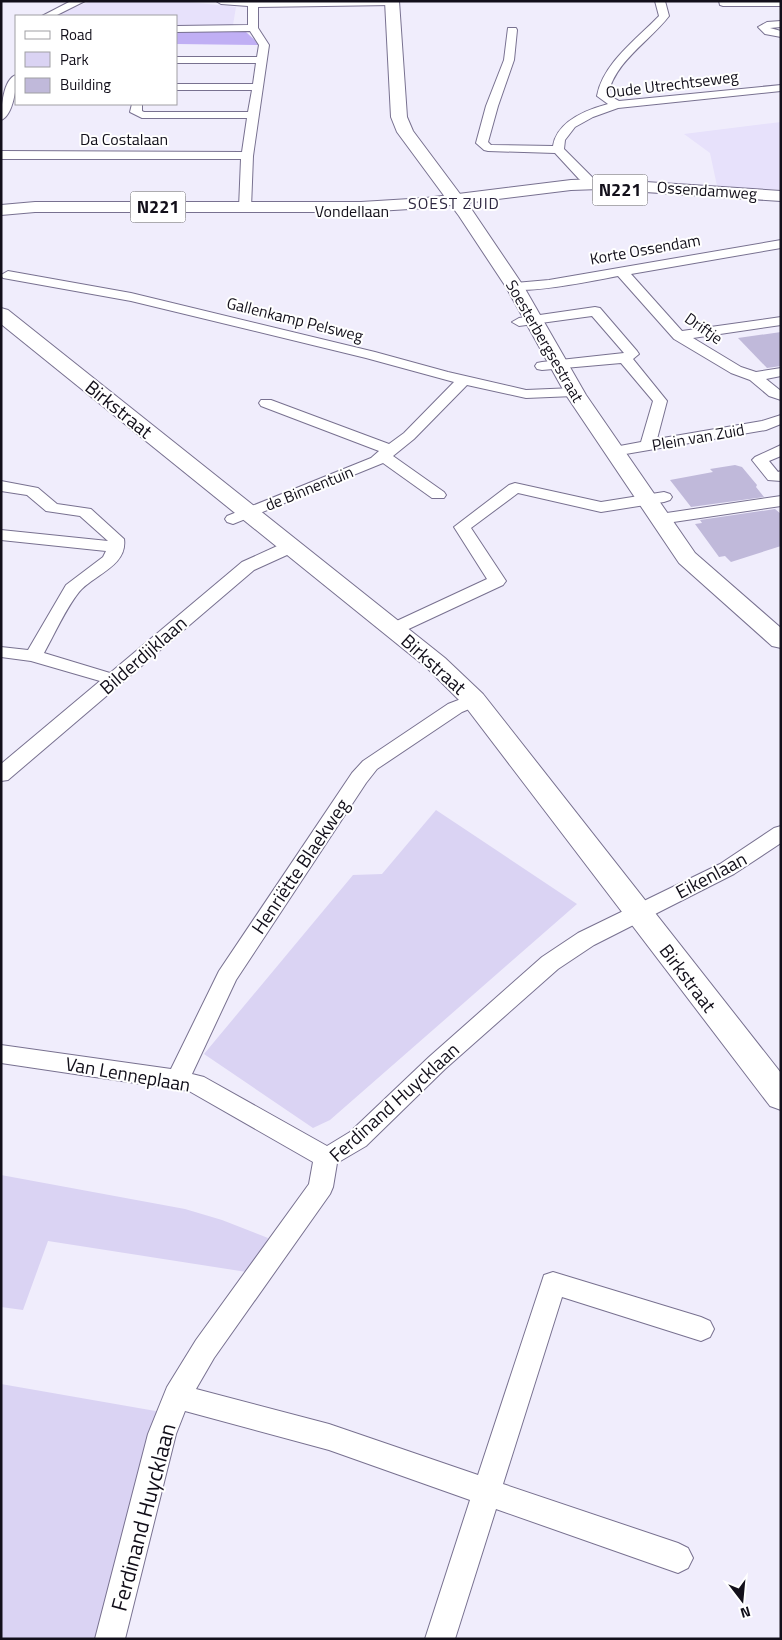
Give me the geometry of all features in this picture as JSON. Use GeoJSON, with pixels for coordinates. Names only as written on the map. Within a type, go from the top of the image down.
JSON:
{"type":"FeatureCollection","features":[{"type":"Feature","properties":{"kind":"main road","name":"Soesterbergsestraat"},"geometry":{"type":"LineString","coordinates":[[392,2],[399,116],[405,132],[457,202],[515,287],[526,322],[550,365],[574,392],[614,451],[655,498],[660,520],[687,558],[781,640]]}},
{"type":"Feature","properties":{"kind":"main road","name":"Ossendamweg"},"geometry":{"type":"LineString","coordinates":[[457,202],[593,184],[627,184],[781,196]]}},
{"type":"Feature","properties":{"kind":"main road","name":"Ossendamweg"},"geometry":{"type":"LineString","coordinates":[[457,202],[606,190],[781,200]]}},
{"type":"Feature","properties":{"kind":"main road","name":"Vondellaan"},"geometry":{"type":"LineString","coordinates":[[1,210],[36,206],[245,208],[358,212],[393,211],[457,202]]}},
{"type":"Feature","properties":{"kind":"main road","name":"Vondellaan"},"geometry":{"type":"LineString","coordinates":[[1,215],[70,207]]}},
{"type":"Feature","properties":{"kind":"main road","name":"Birkstraat"},"geometry":{"type":"LineString","coordinates":[[1,314],[241,516],[292,546],[436,662],[474,700],[781,1098]]}},
{"type":"Feature","properties":{"kind":"street"},"geometry":{"type":"LineString","coordinates":[[49,15],[80,1]]}},
{"type":"Feature","properties":{"kind":"street"},"geometry":{"type":"LineString","coordinates":[[221,1],[253,4],[392,2]]}},
{"type":"Feature","properties":{"kind":"street"},"geometry":{"type":"LineString","coordinates":[[617,105],[602,96],[602,89],[617,64],[664,16],[660,1]]}},
{"type":"Feature","properties":{"kind":"street"},"geometry":{"type":"LineString","coordinates":[[723,3],[776,3],[778,24],[767,24],[763,29],[781,34]]}},
{"type":"Feature","properties":{"kind":"street"},"geometry":{"type":"LineString","coordinates":[[245,208],[247,156],[264,45],[253,28],[253,4]]}},
{"type":"Feature","properties":{"kind":"street"},"geometry":{"type":"LineString","coordinates":[[178,29],[253,28]]}},
{"type":"Feature","properties":{"kind":"street"},"geometry":{"type":"LineString","coordinates":[[512,30],[509,60],[492,106],[482,143],[488,148],[558,150],[567,156],[584,179],[593,184]]}},
{"type":"Feature","properties":{"kind":"street"},"geometry":{"type":"LineString","coordinates":[[178,60],[262,60]]}},
{"type":"Feature","properties":{"kind":"street"},"geometry":{"type":"LineString","coordinates":[[1,116],[15,81]]}},
{"type":"Feature","properties":{"kind":"street"},"geometry":{"type":"LineString","coordinates":[[178,87],[258,87]]}},
{"type":"Feature","properties":{"kind":"street","name":"Oude Utrechtseweg"},"geometry":{"type":"LineString","coordinates":[[558,150],[558,139],[564,131],[596,111],[617,105],[781,88]]}},
{"type":"Feature","properties":{"kind":"street"},"geometry":{"type":"LineString","coordinates":[[136,106],[136,112],[142,114],[252,115]]}},
{"type":"Feature","properties":{"kind":"street"},"geometry":{"type":"LineString","coordinates":[[558,150],[558,157],[569,179],[567,186]]}},
{"type":"Feature","properties":{"kind":"street","name":"Da Costalaan"},"geometry":{"type":"LineString","coordinates":[[1,155],[247,156]]}},
{"type":"Feature","properties":{"kind":"street","name":"Korte Ossendam"},"geometry":{"type":"LineString","coordinates":[[515,287],[549,284],[781,244]]}},
{"type":"Feature","properties":{"kind":"street","name":"Driftje"},"geometry":{"type":"LineString","coordinates":[[621,271],[679,336],[736,370],[755,377],[774,393],[781,396]]}},
{"type":"Feature","properties":{"kind":"street","name":"Gallenkamp Pelsweg"},"geometry":{"type":"LineString","coordinates":[[8,275],[131,297],[370,355],[464,380],[531,394],[574,392]]}},
{"type":"Feature","properties":{"kind":"street"},"geometry":{"type":"LineString","coordinates":[[526,322],[595,312],[632,354],[625,358],[550,365]]}},
{"type":"Feature","properties":{"kind":"street"},"geometry":{"type":"LineString","coordinates":[[679,336],[781,321]]}},
{"type":"Feature","properties":{"kind":"street"},"geometry":{"type":"LineString","coordinates":[[625,358],[660,401],[648,446]]}},
{"type":"Feature","properties":{"kind":"street"},"geometry":{"type":"LineString","coordinates":[[755,377],[781,372]]}},
{"type":"Feature","properties":{"kind":"street","name":"de Binnentuin"},"geometry":{"type":"LineString","coordinates":[[241,516],[376,461],[409,436],[464,380]]}},
{"type":"Feature","properties":{"kind":"street","name":"de Binnentuin"},"geometry":{"type":"LineString","coordinates":[[266,403],[386,453],[438,495]]}},
{"type":"Feature","properties":{"kind":"street","name":"Plein van Zuid"},"geometry":{"type":"LineString","coordinates":[[614,451],[766,425],[781,419]]}},
{"type":"Feature","properties":{"kind":"street","name":"Plein van Zuid"},"geometry":{"type":"LineString","coordinates":[[781,450],[760,460],[774,477],[781,476]]}},
{"type":"Feature","properties":{"kind":"street"},"geometry":{"type":"LineString","coordinates":[[1,486],[32,491],[52,508],[85,512],[116,540],[117,547],[109,560],[72,589],[33,656]]}},
{"type":"Feature","properties":{"kind":"street"},"geometry":{"type":"LineString","coordinates":[[394,629],[497,581],[462,528],[515,488],[601,507],[655,498]]}},
{"type":"Feature","properties":{"kind":"street"},"geometry":{"type":"LineString","coordinates":[[660,520],[781,501]]}},
{"type":"Feature","properties":{"kind":"street"},"geometry":{"type":"LineString","coordinates":[[1,535],[117,547]]}},
{"type":"Feature","properties":{"kind":"street","name":"Bilderdijklaan"},"geometry":{"type":"LineString","coordinates":[[1,775],[248,566],[292,546]]}},
{"type":"Feature","properties":{"kind":"street"},"geometry":{"type":"LineString","coordinates":[[1,652],[33,656],[115,680]]}},
{"type":"Feature","properties":{"kind":"street","name":"Henriëtte Blaekweg"},"geometry":{"type":"LineString","coordinates":[[178,1079],[227,977],[359,778],[370,765],[455,708],[474,700]]}},
{"type":"Feature","properties":{"kind":"street","name":"Eikenlaan"},"geometry":{"type":"LineString","coordinates":[[638,912],[726,869],[781,833]]}},
{"type":"Feature","properties":{"kind":"street","name":"Ferdinand Huycklaan"},"geometry":{"type":"LineString","coordinates":[[110,1639],[162,1434],[177,1396],[205,1349],[321,1187],[326,1158],[358,1139],[437,1063],[550,963],[586,939],[638,912]]}},
{"type":"Feature","properties":{"kind":"street","name":"Van Lenneplaan"},"geometry":{"type":"LineString","coordinates":[[1,1054],[178,1079],[196,1084],[310,1147],[326,1158]]}},
{"type":"Feature","properties":{"kind":"street"},"geometry":{"type":"LineString","coordinates":[[440,1639],[553,1283],[701,1329]]}},
{"type":"Feature","properties":{"kind":"street"},"geometry":{"type":"LineString","coordinates":[[177,1396],[329,1437],[678,1558]]}},
{"type":"Feature","properties":{"kind":"shaded area"},"geometry":{"type":"Polygon","coordinates":[[[91,1],[180,1],[236,7],[233,25],[178,26],[178,15],[56,15],[91,1]]]}},
{"type":"Feature","properties":{"kind":"shaded area"},"geometry":{"type":"Polygon","coordinates":[[[178,32],[246,32],[260,45],[178,44],[178,32]]]}},
{"type":"Feature","properties":{"kind":"shaded area"},"geometry":{"type":"Polygon","coordinates":[[[781,122],[781,190],[717,186],[710,153],[684,134],[781,122]]]}},
{"type":"Feature","properties":{"kind":"green space"},"geometry":{"type":"Polygon","coordinates":[[[436,810],[577,904],[330,1120],[313,1128],[204,1054],[353,875],[382,874],[436,810]]]}},
{"type":"Feature","properties":{"kind":"green space"},"geometry":{"type":"Polygon","coordinates":[[[1,1175],[185,1209],[222,1220],[268,1238],[253,1273],[48,1241],[23,1310],[1,1307],[1,1175]]]}},
{"type":"Feature","properties":{"kind":"green space"},"geometry":{"type":"Polygon","coordinates":[[[1,1384],[167,1413],[108,1639],[1,1639],[1,1384]]]}},
{"type":"Feature","properties":{"kind":"building"},"geometry":{"type":"Polygon","coordinates":[[[781,332],[781,366],[767,368],[738,338],[781,332]]]}},
{"type":"Feature","properties":{"kind":"building"},"geometry":{"type":"Polygon","coordinates":[[[735,465],[742,467],[764,497],[691,507],[670,480],[713,472],[710,469],[735,465]]]}},
{"type":"Feature","properties":{"kind":"building"},"geometry":{"type":"Polygon","coordinates":[[[775,509],[781,514],[781,546],[731,562],[725,556],[719,557],[695,524],[702,523],[700,520],[775,509]]]}},
{"type":"Feature","properties":{"kind":"district","name":"SOEST ZUID"},"geometry":{"type":"Point","coordinates":[454,203]}}]}
